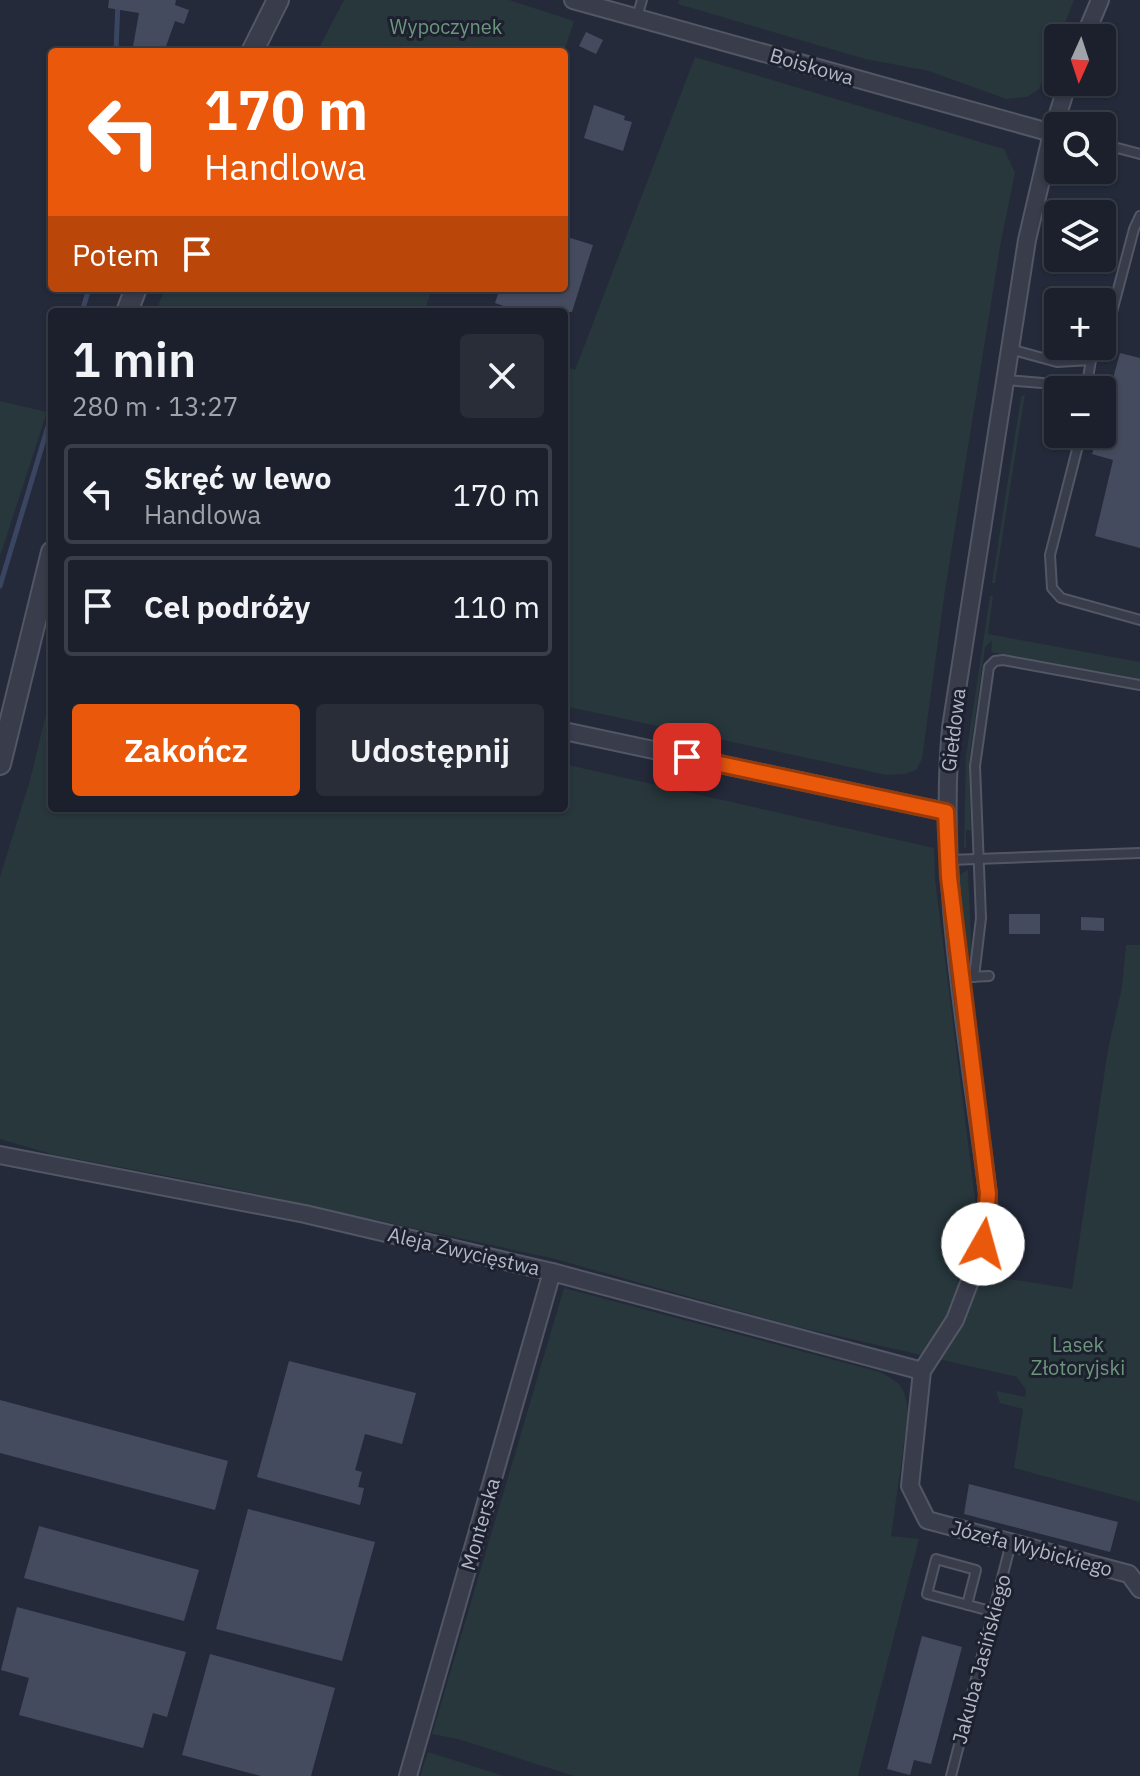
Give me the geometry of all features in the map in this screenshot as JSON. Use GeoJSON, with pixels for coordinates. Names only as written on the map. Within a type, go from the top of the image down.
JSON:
{"type":"FeatureCollection","features":[{"type":"Feature","properties":{"kind":"street"},"geometry":{"type":"LineString","coordinates":[[254,48],[278,0]]}},
{"type":"Feature","properties":{"kind":"street","name":"Boiskowa"},"geometry":{"type":"LineString","coordinates":[[573,0],[1044,130]]}},
{"type":"Feature","properties":{"kind":"street"},"geometry":{"type":"LineString","coordinates":[[1090,24],[1100,0]]}},
{"type":"Feature","properties":{"kind":"street","name":"Giełdowa"},"geometry":{"type":"LineString","coordinates":[[926,1378],[955,1320],[978,1260],[987,1224],[988,1194],[967,977],[948,860],[946,812],[951,728],[1027,240],[1044,175]]}},
{"type":"Feature","properties":{"kind":"street"},"geometry":{"type":"LineString","coordinates":[[0,764],[44,615],[48,584]]}},
{"type":"Feature","properties":{"kind":"street"},"geometry":{"type":"LineString","coordinates":[[568,732],[946,812]]}},
{"type":"Feature","properties":{"kind":"street","name":"Aleja Zwycięstwa"},"geometry":{"type":"LineString","coordinates":[[0,1155],[305,1214],[552,1272],[926,1378]]}},
{"type":"Feature","properties":{"kind":"street","name":"Monterska"},"geometry":{"type":"LineString","coordinates":[[408,1776],[552,1272]]}},
{"type":"Feature","properties":{"kind":"street","name":"Józefa Wybickiego"},"geometry":{"type":"LineString","coordinates":[[926,1378],[910,1486],[927,1520],[1129,1574],[1140,1589]]}},
{"type":"Feature","properties":{"kind":"lane"},"geometry":{"type":"LineString","coordinates":[[637,17],[642,0]]}},
{"type":"Feature","properties":{"kind":"lane"},"geometry":{"type":"LineString","coordinates":[[1116,148],[1140,154]]}},
{"type":"Feature","properties":{"kind":"lane"},"geometry":{"type":"LineString","coordinates":[[1116,297],[1140,216]]}},
{"type":"Feature","properties":{"kind":"lane"},"geometry":{"type":"LineString","coordinates":[[1010,349],[1044,358]]}},
{"type":"Feature","properties":{"kind":"lane"},"geometry":{"type":"LineString","coordinates":[[1050,360],[1091,360],[1088,376]]}},
{"type":"Feature","properties":{"kind":"lane"},"geometry":{"type":"LineString","coordinates":[[1005,380],[1044,383]]}},
{"type":"Feature","properties":{"kind":"lane"},"geometry":{"type":"LineString","coordinates":[[1077,448],[1050,555],[1052,588],[1061,598],[1140,620]]}},
{"type":"Feature","properties":{"kind":"lane"},"geometry":{"type":"LineString","coordinates":[[989,976],[967,977],[981,920],[975,762],[990,665],[1003,660],[1140,685]]}},
{"type":"Feature","properties":{"kind":"lane"},"geometry":{"type":"LineString","coordinates":[[948,860],[1140,853]]}},
{"type":"Feature","properties":{"kind":"lane"},"geometry":{"type":"LineString","coordinates":[[978,1260],[1006,1255]]}},
{"type":"Feature","properties":{"kind":"lane","name":"Jakuba Jasińskiego"},"geometry":{"type":"LineString","coordinates":[[951,1776],[1011,1543]]}},
{"type":"Feature","properties":{"kind":"lane"},"geometry":{"type":"LineString","coordinates":[[967,1605],[976,1570],[936,1559],[927,1594],[967,1605],[994,1612]]}},
{"type":"Feature","properties":{"kind":"green space","name":"Wypoczynek"},"geometry":{"type":"Polygon","coordinates":[[[344,0],[509,0],[574,21],[565,48],[319,48],[344,0]]]}},
{"type":"Feature","properties":{"kind":"green space"},"geometry":{"type":"Polygon","coordinates":[[[679,0],[1074,0],[1065,24],[1044,24],[1044,76],[1039,89],[1027,97],[1006,99],[929,71],[865,59],[678,4],[679,0]]]}},
{"type":"Feature","properties":{"kind":"green space"},"geometry":{"type":"Polygon","coordinates":[[[695,57],[1004,149],[1015,173],[1001,241],[944,597],[922,759],[916,770],[887,775],[568,707],[568,367],[575,370],[695,57]]]}},
{"type":"Feature","properties":{"kind":"green space"},"geometry":{"type":"Polygon","coordinates":[[[164,292],[431,292],[426,308],[157,308],[164,292]]]}},
{"type":"Feature","properties":{"kind":"green space"},"geometry":{"type":"Polygon","coordinates":[[[1025,394],[995,583],[992,583],[1021,397],[1025,394]]]}},
{"type":"Feature","properties":{"kind":"green space"},"geometry":{"type":"Polygon","coordinates":[[[0,401],[47,412],[0,556],[0,401]]]}},
{"type":"Feature","properties":{"kind":"green space"},"geometry":{"type":"Polygon","coordinates":[[[990,596],[993,596],[988,634],[1140,662],[1140,679],[991,652],[992,640],[985,647],[969,760],[971,830],[966,830],[964,848],[966,756],[990,596]]]}},
{"type":"Feature","properties":{"kind":"green space","name":"Lasek Złotoryjski"},"geometry":{"type":"Polygon","coordinates":[[[48,706],[48,812],[568,812],[568,765],[934,848],[935,879],[976,1207],[957,1281],[990,1276],[1072,1289],[1108,1049],[1122,987],[1126,945],[1140,945],[1140,1502],[1014,1468],[1023,1409],[1000,1403],[996,1391],[1025,1397],[1026,1390],[1017,1377],[790,1325],[551,1258],[215,1185],[55,1155],[0,1139],[0,877],[30,780],[48,706]]]}},
{"type":"Feature","properties":{"kind":"green space"},"geometry":{"type":"Polygon","coordinates":[[[968,870],[970,964],[958,883],[961,874],[968,870]]]}},
{"type":"Feature","properties":{"kind":"green space"},"geometry":{"type":"Polygon","coordinates":[[[564,1288],[880,1372],[902,1388],[908,1415],[891,1536],[919,1539],[858,1776],[574,1776],[458,1739],[432,1734],[564,1288]]]}},
{"type":"Feature","properties":{"kind":"green space"},"geometry":{"type":"Polygon","coordinates":[[[428,1752],[504,1776],[420,1776],[428,1752]]]}},
{"type":"Feature","properties":{"kind":"building"},"geometry":{"type":"Polygon","coordinates":[[[109,0],[176,0],[175,5],[189,10],[184,24],[175,21],[165,48],[133,48],[139,13],[108,8],[109,0]]]}},
{"type":"Feature","properties":{"kind":"building"},"geometry":{"type":"Polygon","coordinates":[[[586,32],[603,40],[596,54],[579,46],[586,32]]]}},
{"type":"Feature","properties":{"kind":"building"},"geometry":{"type":"Polygon","coordinates":[[[594,105],[625,116],[624,120],[632,122],[623,151],[584,138],[594,105]]]}},
{"type":"Feature","properties":{"kind":"building"},"geometry":{"type":"Polygon","coordinates":[[[568,237],[593,245],[572,312],[568,312],[568,308],[509,308],[495,303],[499,292],[568,292],[568,237]]]}},
{"type":"Feature","properties":{"kind":"building"},"geometry":{"type":"Polygon","coordinates":[[[1120,353],[1140,358],[1140,548],[1095,536],[1113,460],[1092,454],[1094,448],[1116,448],[1114,376],[1120,353]]]}},
{"type":"Feature","properties":{"kind":"building"},"geometry":{"type":"Polygon","coordinates":[[[1009,914],[1040,914],[1040,934],[1009,934],[1009,914]]]}},
{"type":"Feature","properties":{"kind":"building"},"geometry":{"type":"Polygon","coordinates":[[[1081,917],[1104,918],[1104,931],[1081,930],[1081,917]]]}},
{"type":"Feature","properties":{"kind":"building"},"geometry":{"type":"Polygon","coordinates":[[[289,1361],[416,1393],[402,1444],[365,1434],[355,1470],[362,1472],[358,1487],[364,1488],[360,1505],[257,1477],[289,1361]]]}},
{"type":"Feature","properties":{"kind":"building"},"geometry":{"type":"Polygon","coordinates":[[[0,1400],[228,1461],[215,1510],[0,1453],[0,1400]]]}},
{"type":"Feature","properties":{"kind":"building"},"geometry":{"type":"Polygon","coordinates":[[[969,1484],[1118,1522],[1110,1552],[964,1514],[969,1484]]]}},
{"type":"Feature","properties":{"kind":"building"},"geometry":{"type":"Polygon","coordinates":[[[248,1509],[375,1542],[342,1661],[216,1629],[248,1509]]]}},
{"type":"Feature","properties":{"kind":"building"},"geometry":{"type":"Polygon","coordinates":[[[39,1526],[199,1570],[184,1621],[24,1578],[39,1526]]]}},
{"type":"Feature","properties":{"kind":"building"},"geometry":{"type":"Polygon","coordinates":[[[17,1607],[186,1652],[167,1717],[153,1713],[143,1748],[19,1715],[29,1678],[1,1670],[17,1607]]]}},
{"type":"Feature","properties":{"kind":"building"},"geometry":{"type":"Polygon","coordinates":[[[922,1636],[962,1647],[931,1764],[914,1760],[910,1775],[887,1769],[922,1636]]]}},
{"type":"Feature","properties":{"kind":"building"},"geometry":{"type":"Polygon","coordinates":[[[210,1654],[335,1688],[311,1776],[261,1776],[182,1755],[210,1654]]]}},
{"type":"Feature","properties":{"kind":"waterway"},"geometry":{"type":"LineString","coordinates":[[116,48],[118,0]]}},
{"type":"Feature","properties":{"kind":"waterway"},"geometry":{"type":"LineString","coordinates":[[83,308],[88,292]]}},
{"type":"Feature","properties":{"kind":"waterway"},"geometry":{"type":"LineString","coordinates":[[0,586],[48,426]]}},
{"type":"Feature","properties":{"kind":"route"},"geometry":{"type":"LineString","coordinates":[[687,757],[946,812],[949,877],[988,1194],[983,1244]]}}]}
